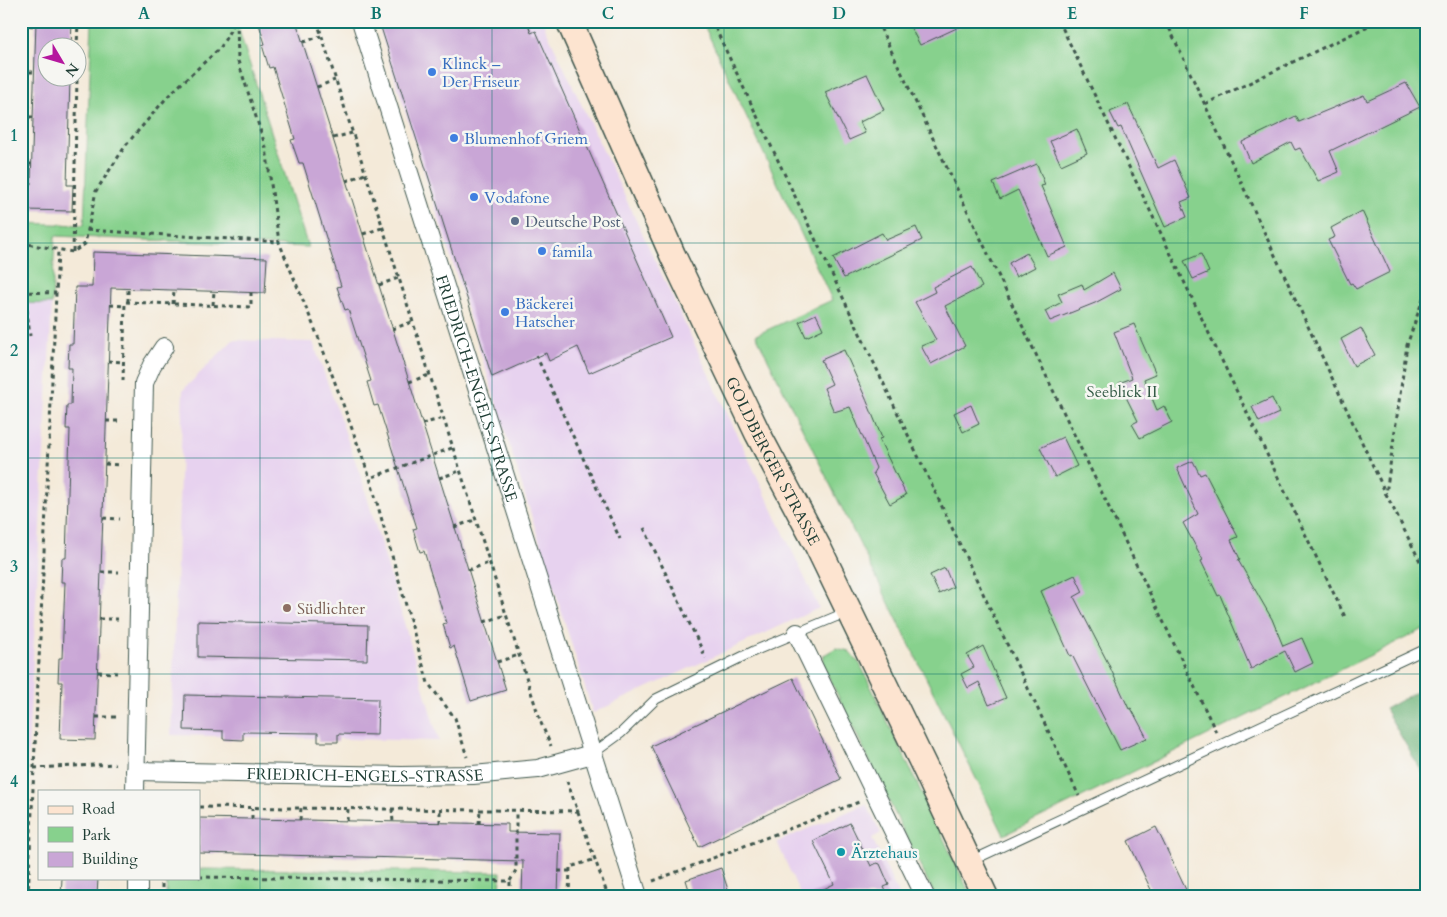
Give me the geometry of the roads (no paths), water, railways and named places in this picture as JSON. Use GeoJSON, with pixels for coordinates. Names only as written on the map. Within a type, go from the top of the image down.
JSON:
{"type":"FeatureCollection","features":[{"type":"Feature","properties":{"kind":"main road","name":"GOLDBERGER STRASSE"},"geometry":{"type":"LineString","coordinates":[[569,21],[673,256],[758,434],[849,612],[985,896]]}},
{"type":"Feature","properties":{"kind":"street","name":"FRIEDRICH-ENGELS-STRASSE"},"geometry":{"type":"LineString","coordinates":[[361,21],[636,892]]}},
{"type":"Feature","properties":{"kind":"street"},"geometry":{"type":"LineString","coordinates":[[135,790],[144,383],[152,364],[164,347]]}},
{"type":"Feature","properties":{"kind":"street"},"geometry":{"type":"LineString","coordinates":[[797,633],[925,896]]}},
{"type":"Feature","properties":{"kind":"street","name":"FRIEDRICH-ENGELS-STRASSE"},"geometry":{"type":"LineString","coordinates":[[135,771],[401,776],[473,775],[538,769],[592,754]]}},
{"type":"Feature","properties":{"kind":"street"},"geometry":{"type":"LineString","coordinates":[[138,880],[138,896]]}},
{"type":"Feature","properties":{"kind":"lane"},"geometry":{"type":"LineString","coordinates":[[592,754],[621,733],[656,698],[797,633],[849,612]]}},
{"type":"Feature","properties":{"kind":"lane"},"geometry":{"type":"LineString","coordinates":[[968,862],[1426,649]]}},
{"type":"Feature","properties":{"kind":"place","name":"Klinck – Der Friseur"},"geometry":{"type":"Point","coordinates":[432,72]}},
{"type":"Feature","properties":{"kind":"place","name":"Blumenhof Griem"},"geometry":{"type":"Point","coordinates":[454,138]}},
{"type":"Feature","properties":{"kind":"place","name":"Vodafone"},"geometry":{"type":"Point","coordinates":[474,197]}},
{"type":"Feature","properties":{"kind":"place","name":"Deutsche Post"},"geometry":{"type":"Point","coordinates":[515,221]}},
{"type":"Feature","properties":{"kind":"place","name":"famila"},"geometry":{"type":"Point","coordinates":[542,251]}},
{"type":"Feature","properties":{"kind":"place","name":"Bäckerei Hatscher"},"geometry":{"type":"Point","coordinates":[505,312]}},
{"type":"Feature","properties":{"kind":"place","name":"Südlichter"},"geometry":{"type":"Point","coordinates":[287,608]}},
{"type":"Feature","properties":{"kind":"place","name":"Ärztehaus"},"geometry":{"type":"Point","coordinates":[841,852]}},
{"type":"Feature","properties":{"kind":"park label","name":"Seeblick II"},"geometry":{"type":"Point","coordinates":[1122,391]}}]}
